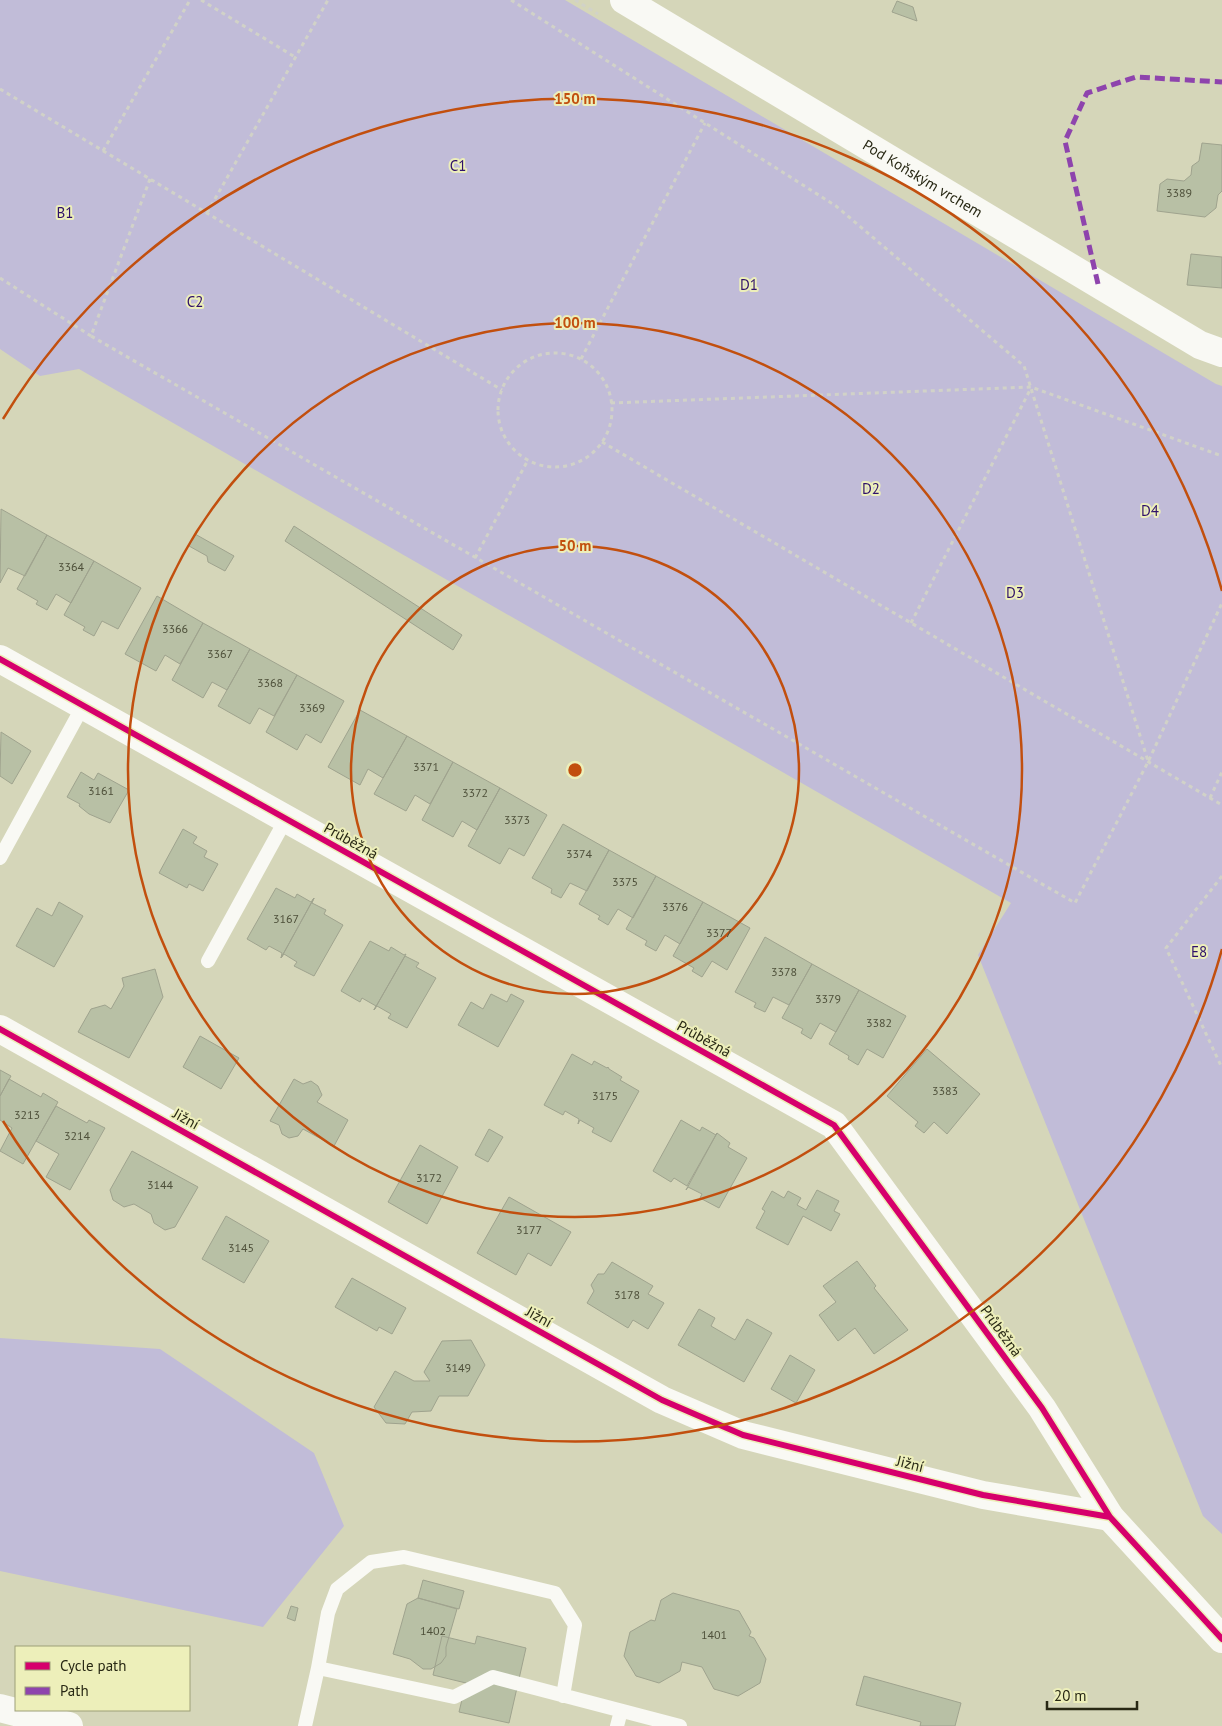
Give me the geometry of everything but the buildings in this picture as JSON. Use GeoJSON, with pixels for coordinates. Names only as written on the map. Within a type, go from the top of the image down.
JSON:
{"type":"FeatureCollection","features":[{"type":"Feature","properties":{"kind":"street","name":"Pod Koňským vrchem"},"geometry":{"type":"LineString","coordinates":[[624,0],[1200,345],[1222,354]]}},
{"type":"Feature","properties":{"kind":"street","name":"Průběžná"},"geometry":{"type":"LineString","coordinates":[[0,659],[834,1126],[1042,1408],[1110,1517],[1222,1639]]}},
{"type":"Feature","properties":{"kind":"street","name":"Jižní"},"geometry":{"type":"LineString","coordinates":[[0,1029],[662,1400],[742,1435],[983,1495],[1110,1517]]}},
{"type":"Feature","properties":{"kind":"street"},"geometry":{"type":"LineString","coordinates":[[0,1708],[69,1726]]}},
{"type":"Feature","properties":{"kind":"lane"},"geometry":{"type":"LineString","coordinates":[[0,858],[83,706]]}},
{"type":"Feature","properties":{"kind":"lane"},"geometry":{"type":"LineString","coordinates":[[208,961],[286,819]]}},
{"type":"Feature","properties":{"kind":"lane"},"geometry":{"type":"LineString","coordinates":[[304,1726],[318,1668],[328,1613],[336,1590],[370,1562],[404,1557],[555,1593],[575,1625],[563,1696]]}},
{"type":"Feature","properties":{"kind":"lane"},"geometry":{"type":"LineString","coordinates":[[318,1668],[454,1697],[492,1677],[680,1726]]}},
{"type":"Feature","properties":{"kind":"lane"},"geometry":{"type":"LineString","coordinates":[[617,1726],[621,1711]]}},
{"type":"Feature","properties":{"kind":"path"},"geometry":{"type":"LineString","coordinates":[[103,151],[190,0]]}},
{"type":"Feature","properties":{"kind":"path"},"geometry":{"type":"LineString","coordinates":[[201,0],[295,57]]}},
{"type":"Feature","properties":{"kind":"path"},"geometry":{"type":"LineString","coordinates":[[207,213],[328,0]]}},
{"type":"Feature","properties":{"kind":"path"},"geometry":{"type":"LineString","coordinates":[[511,0],[836,206],[1024,366],[1148,762]]}},
{"type":"Feature","properties":{"kind":"path"},"geometry":{"type":"LineString","coordinates":[[0,89],[502,390]]}},
{"type":"Feature","properties":{"kind":"path"},"geometry":{"type":"LineString","coordinates":[[581,359],[705,123]]}},
{"type":"Feature","properties":{"kind":"path"},"geometry":{"type":"LineString","coordinates":[[90,336],[150,179]]}},
{"type":"Feature","properties":{"kind":"path"},"geometry":{"type":"LineString","coordinates":[[0,278],[90,336],[1074,903],[1148,762],[1222,603]]}},
{"type":"Feature","properties":{"kind":"path"},"geometry":{"type":"LineString","coordinates":[[555,352],[581,359],[602,377],[608,389],[611,403],[610,423],[602,442],[593,452],[569,465],[548,466],[528,460],[508,442],[502,430],[498,417],[502,390],[508,377],[528,359],[555,352]]}},
{"type":"Feature","properties":{"kind":"path"},"geometry":{"type":"LineString","coordinates":[[911,623],[1031,387]]}},
{"type":"Feature","properties":{"kind":"path"},"geometry":{"type":"LineString","coordinates":[[611,403],[1031,387],[1222,456]]}},
{"type":"Feature","properties":{"kind":"path"},"geometry":{"type":"LineString","coordinates":[[602,442],[1222,805]]}},
{"type":"Feature","properties":{"kind":"path"},"geometry":{"type":"LineString","coordinates":[[474,558],[528,460]]}},
{"type":"Feature","properties":{"kind":"path"},"geometry":{"type":"LineString","coordinates":[[1210,798],[1222,772]]}},
{"type":"Feature","properties":{"kind":"path"},"geometry":{"type":"LineString","coordinates":[[1222,876],[1166,948],[1222,1068]]}},
{"type":"Feature","properties":{"kind":"green space"},"geometry":{"type":"Polygon","coordinates":[[[0,0],[565,0],[1222,386],[1222,1534],[1203,1516],[978,955],[1011,903],[79,369],[40,376],[0,349],[0,0]]]}},
{"type":"Feature","properties":{"kind":"green space"},"geometry":{"type":"Polygon","coordinates":[[[0,1338],[160,1349],[314,1453],[344,1526],[263,1627],[0,1571],[0,1338]]]}},
{"type":"Feature","properties":{"kind":"marked path"},"geometry":{"type":"LineString","coordinates":[[1098,284],[1065,141],[1087,93],[1136,77],[1222,82]]}},
{"type":"Feature","properties":{"kind":"cycle path"},"geometry":{"type":"LineString","coordinates":[[0,659],[834,1125],[1042,1408],[1110,1517],[1222,1639]]}},
{"type":"Feature","properties":{"kind":"cycle path"},"geometry":{"type":"LineString","coordinates":[[0,1029],[662,1400],[743,1435],[983,1495],[1110,1517]]}},
{"type":"Feature","properties":{"kind":"park label","name":"C1"},"geometry":{"type":"Point","coordinates":[458,166]}},
{"type":"Feature","properties":{"kind":"park label","name":"B1"},"geometry":{"type":"Point","coordinates":[65,213]}},
{"type":"Feature","properties":{"kind":"park label","name":"D1"},"geometry":{"type":"Point","coordinates":[749,285]}},
{"type":"Feature","properties":{"kind":"park label","name":"C2"},"geometry":{"type":"Point","coordinates":[195,302]}},
{"type":"Feature","properties":{"kind":"park label","name":"D2"},"geometry":{"type":"Point","coordinates":[871,489]}},
{"type":"Feature","properties":{"kind":"park label","name":"D4"},"geometry":{"type":"Point","coordinates":[1150,511]}},
{"type":"Feature","properties":{"kind":"park label","name":"D3"},"geometry":{"type":"Point","coordinates":[1015,593]}},
{"type":"Feature","properties":{"kind":"park label","name":"E8"},"geometry":{"type":"Point","coordinates":[1199,952]}}]}
